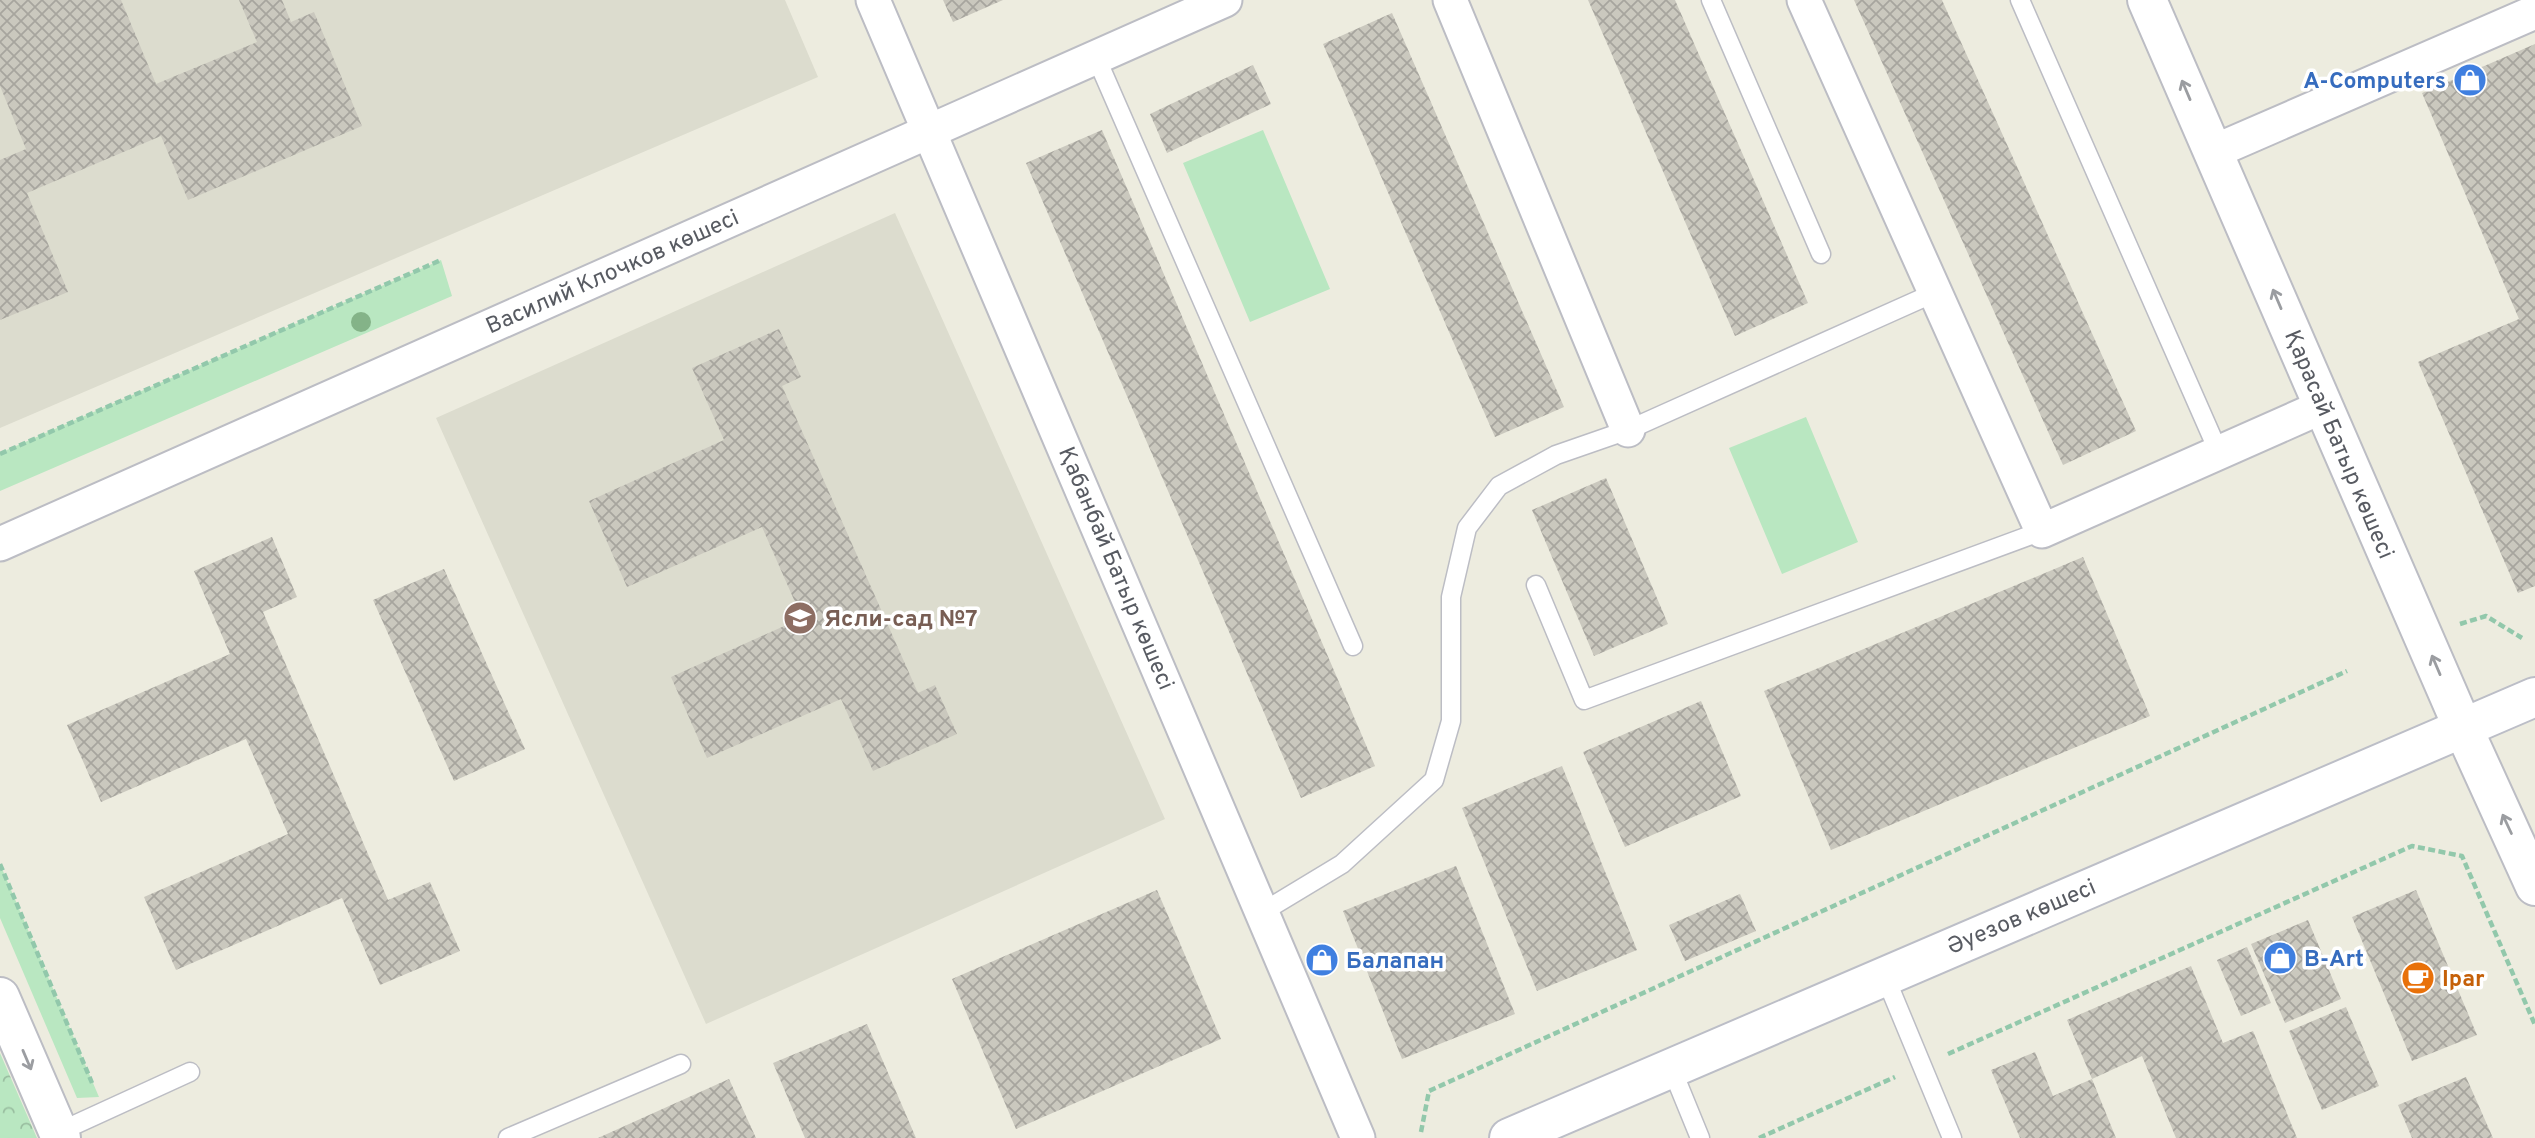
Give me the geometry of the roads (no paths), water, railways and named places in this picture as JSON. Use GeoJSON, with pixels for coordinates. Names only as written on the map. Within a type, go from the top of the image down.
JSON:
{"type":"FeatureCollection","features":[{"type":"Feature","properties":{"kind":"street","name":"Қабанбай Батыр көшесі"},"geometry":{"type":"LineString","coordinates":[[873,0],[1264,911],[1358,1138]]}},
{"type":"Feature","properties":{"kind":"street","name":"Василий Клочков көшесі"},"geometry":{"type":"LineString","coordinates":[[0,544],[1225,0]]}},
{"type":"Feature","properties":{"kind":"street"},"geometry":{"type":"LineString","coordinates":[[1450,0],[1628,430]]}},
{"type":"Feature","properties":{"kind":"street"},"geometry":{"type":"LineString","coordinates":[[1804,0],[2042,531],[2324,406]]}},
{"type":"Feature","properties":{"kind":"street","name":"Қарасай Батыр көшесі"},"geometry":{"type":"LineString","coordinates":[[2147,0],[2463,728],[2535,886]]}},
{"type":"Feature","properties":{"kind":"street"},"geometry":{"type":"LineString","coordinates":[[2213,152],[2535,12]]}},
{"type":"Feature","properties":{"kind":"street","name":"Әуезов көшесі"},"geometry":{"type":"LineString","coordinates":[[1509,1138],[1884,974],[2535,697]]}},
{"type":"Feature","properties":{"kind":"street"},"geometry":{"type":"LineString","coordinates":[[0,997],[60,1135]]}},
{"type":"Feature","properties":{"kind":"lane"},"geometry":{"type":"LineString","coordinates":[[1711,0],[1821,254]]}},
{"type":"Feature","properties":{"kind":"lane"},"geometry":{"type":"LineString","coordinates":[[2020,0],[2219,453]]}},
{"type":"Feature","properties":{"kind":"lane"},"geometry":{"type":"LineString","coordinates":[[1096,57],[1353,646]]}},
{"type":"Feature","properties":{"kind":"lane"},"geometry":{"type":"LineString","coordinates":[[1264,911],[1342,864],[1434,780],[1451,721],[1451,597],[1467,528],[1499,486],[1556,455],[1628,430],[1934,293]]}},
{"type":"Feature","properties":{"kind":"lane"},"geometry":{"type":"LineString","coordinates":[[1536,585],[1584,700],[2042,531]]}},
{"type":"Feature","properties":{"kind":"lane"},"geometry":{"type":"LineString","coordinates":[[1884,974],[1952,1138]]}},
{"type":"Feature","properties":{"kind":"lane"},"geometry":{"type":"LineString","coordinates":[[508,1138],[681,1064]]}},
{"type":"Feature","properties":{"kind":"lane"},"geometry":{"type":"LineString","coordinates":[[1671,1067],[1700,1138]]}},
{"type":"Feature","properties":{"kind":"lane"},"geometry":{"type":"LineString","coordinates":[[60,1135],[190,1072]]}},
{"type":"Feature","properties":{"kind":"place","name":"A-Computers"},"geometry":{"type":"Point","coordinates":[2470,80]}},
{"type":"Feature","properties":{"kind":"place","name":"Ясли-сад №7"},"geometry":{"type":"Point","coordinates":[800,618]}},
{"type":"Feature","properties":{"kind":"place","name":"B-Art"},"geometry":{"type":"Point","coordinates":[2280,958]}},
{"type":"Feature","properties":{"kind":"place","name":"Балапан"},"geometry":{"type":"Point","coordinates":[1322,960]}},
{"type":"Feature","properties":{"kind":"place","name":"Ipar"},"geometry":{"type":"Point","coordinates":[2418,978]}}]}
